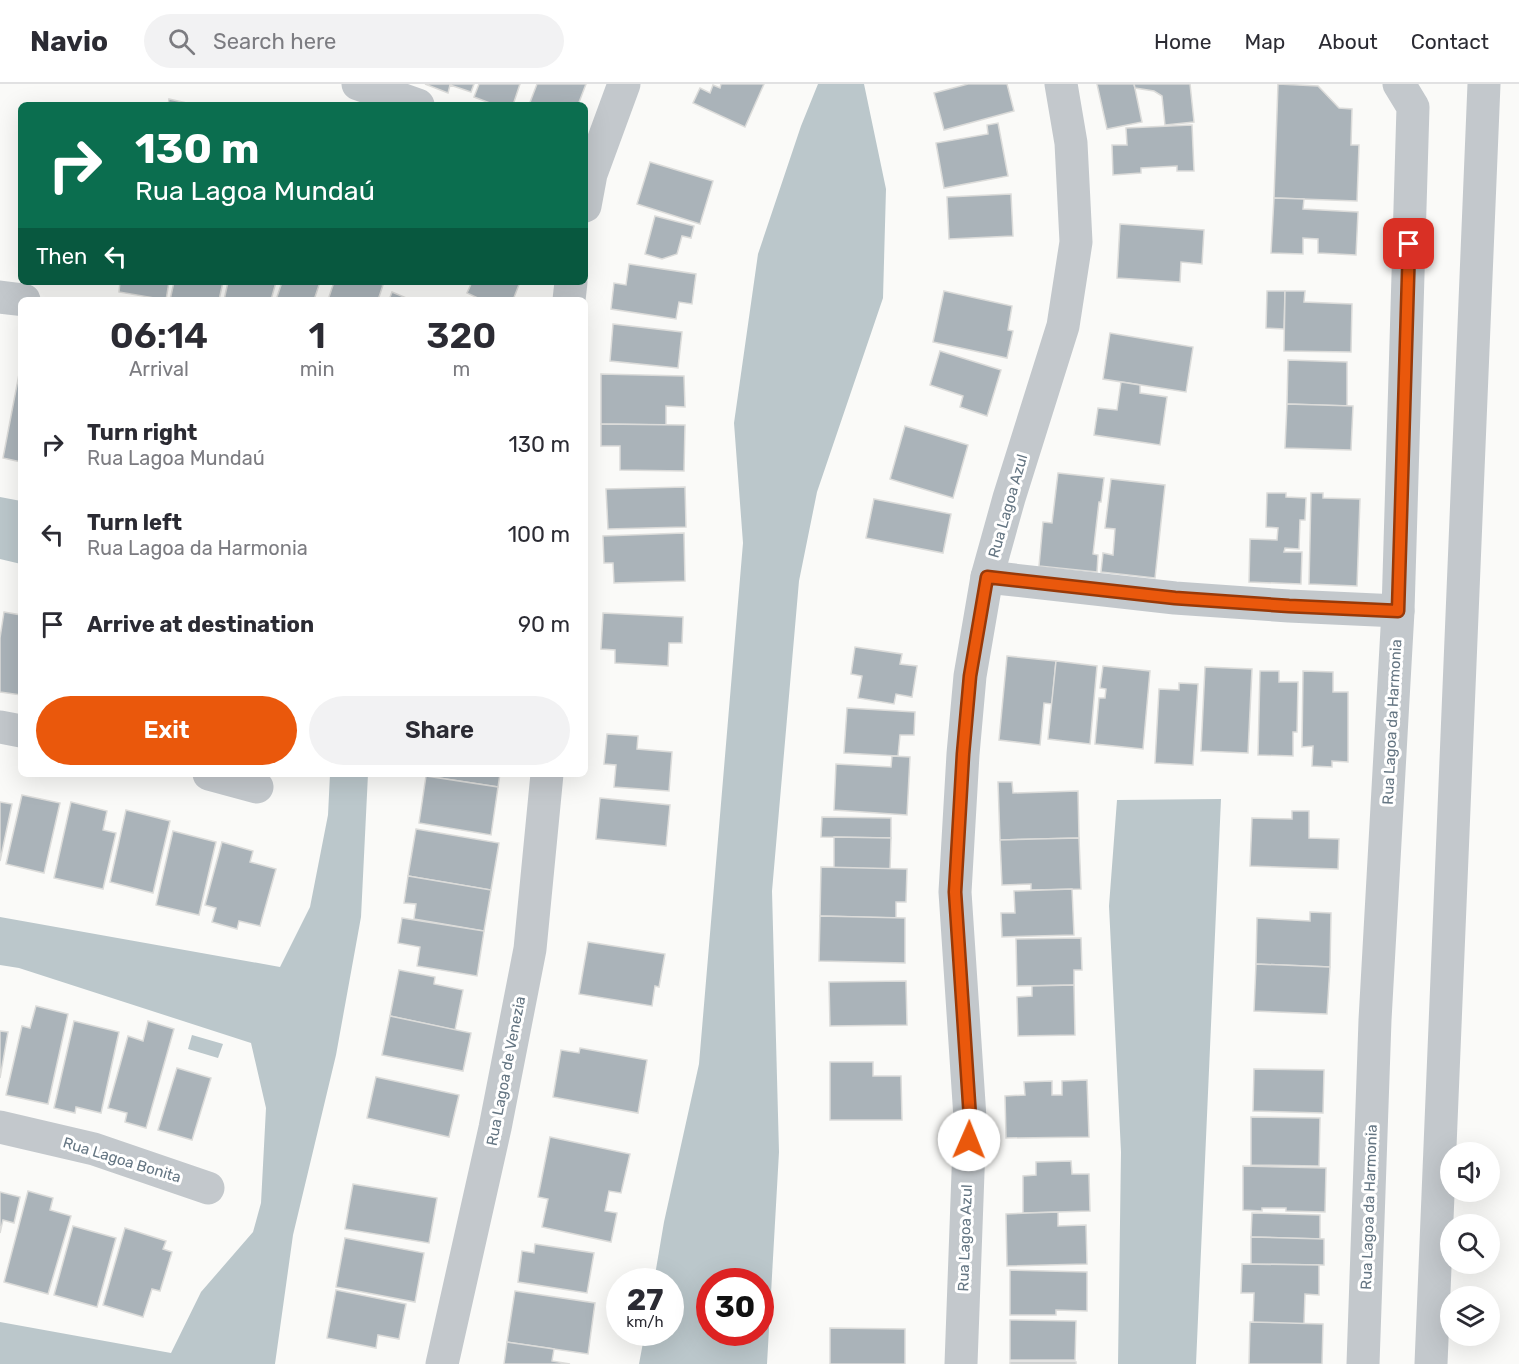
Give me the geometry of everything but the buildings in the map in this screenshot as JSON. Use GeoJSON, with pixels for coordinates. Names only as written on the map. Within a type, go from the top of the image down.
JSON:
{"type":"FeatureCollection","features":[{"type":"Feature","properties":{"kind":"street"},"geometry":{"type":"LineString","coordinates":[[358,84],[409,102]]}},
{"type":"Feature","properties":{"kind":"street"},"geometry":{"type":"LineString","coordinates":[[588,181],[624,84]]}},
{"type":"Feature","properties":{"kind":"street","name":"Rua Lagoa Azul"},"geometry":{"type":"LineString","coordinates":[[961,1364],[970,1118],[955,892],[963,754],[970,676],[987,577],[1009,498],[1063,326],[1076,242],[1071,143],[1061,84]]}},
{"type":"Feature","properties":{"kind":"street","name":"Rua Lagoa da Harmonia"},"geometry":{"type":"LineString","coordinates":[[1363,1364],[1376,1020],[1398,611],[1413,107],[1399,84]]}},
{"type":"Feature","properties":{"kind":"street"},"geometry":{"type":"LineString","coordinates":[[1431,1364],[1484,84]]}},
{"type":"Feature","properties":{"kind":"street"},"geometry":{"type":"LineString","coordinates":[[0,297],[18,299]]}},
{"type":"Feature","properties":{"kind":"street"},"geometry":{"type":"LineString","coordinates":[[987,577],[1175,598],[1398,611]]}},
{"type":"Feature","properties":{"kind":"street"},"geometry":{"type":"LineString","coordinates":[[0,727],[18,730]]}},
{"type":"Feature","properties":{"kind":"street"},"geometry":{"type":"LineString","coordinates":[[220,777],[257,787]]}},
{"type":"Feature","properties":{"kind":"street","name":"Rua Lagoa de Venezia"},"geometry":{"type":"LineString","coordinates":[[442,1364],[495,1128],[530,949],[547,777]]}},
{"type":"Feature","properties":{"kind":"street","name":"Rua Lagoa Bonita"},"geometry":{"type":"LineString","coordinates":[[0,1127],[94,1149],[208,1188]]}},
{"type":"Feature","properties":{"kind":"shaded area"},"geometry":{"type":"Polygon","coordinates":[[[818,84],[864,84],[886,189],[883,298],[817,492],[799,581],[772,891],[779,1152],[772,1268],[696,1268],[696,1346],[768,1346],[767,1364],[639,1364],[642,1346],[684,1346],[684,1268],[656,1268],[664,1222],[699,1064],[743,543],[734,423],[758,254],[801,126],[818,84]]]}},
{"type":"Feature","properties":{"kind":"shaded area"},"geometry":{"type":"Polygon","coordinates":[[[0,497],[18,500],[18,563],[0,559],[0,497]]]}},
{"type":"Feature","properties":{"kind":"shaded area"},"geometry":{"type":"Polygon","coordinates":[[[330,777],[368,777],[361,917],[336,1055],[293,1235],[275,1364],[0,1364],[0,1322],[171,1353],[201,1292],[253,1232],[261,1203],[266,1108],[251,1043],[19,968],[0,965],[0,917],[280,967],[310,907],[328,815],[330,777]]]}},
{"type":"Feature","properties":{"kind":"shaded area"},"geometry":{"type":"Polygon","coordinates":[[[1221,799],[1196,1364],[1118,1364],[1121,1152],[1109,906],[1117,800],[1221,799]]]}},
{"type":"Feature","properties":{"kind":"shaded area"},"geometry":{"type":"Polygon","coordinates":[[[192,1035],[223,1044],[218,1058],[188,1049],[192,1035]]]}},
{"type":"Feature","properties":{"kind":"route"},"geometry":{"type":"LineString","coordinates":[[969,1140],[970,1118],[955,892],[970,676],[987,577],[1175,598],[1398,611],[1409,244]]}}]}
